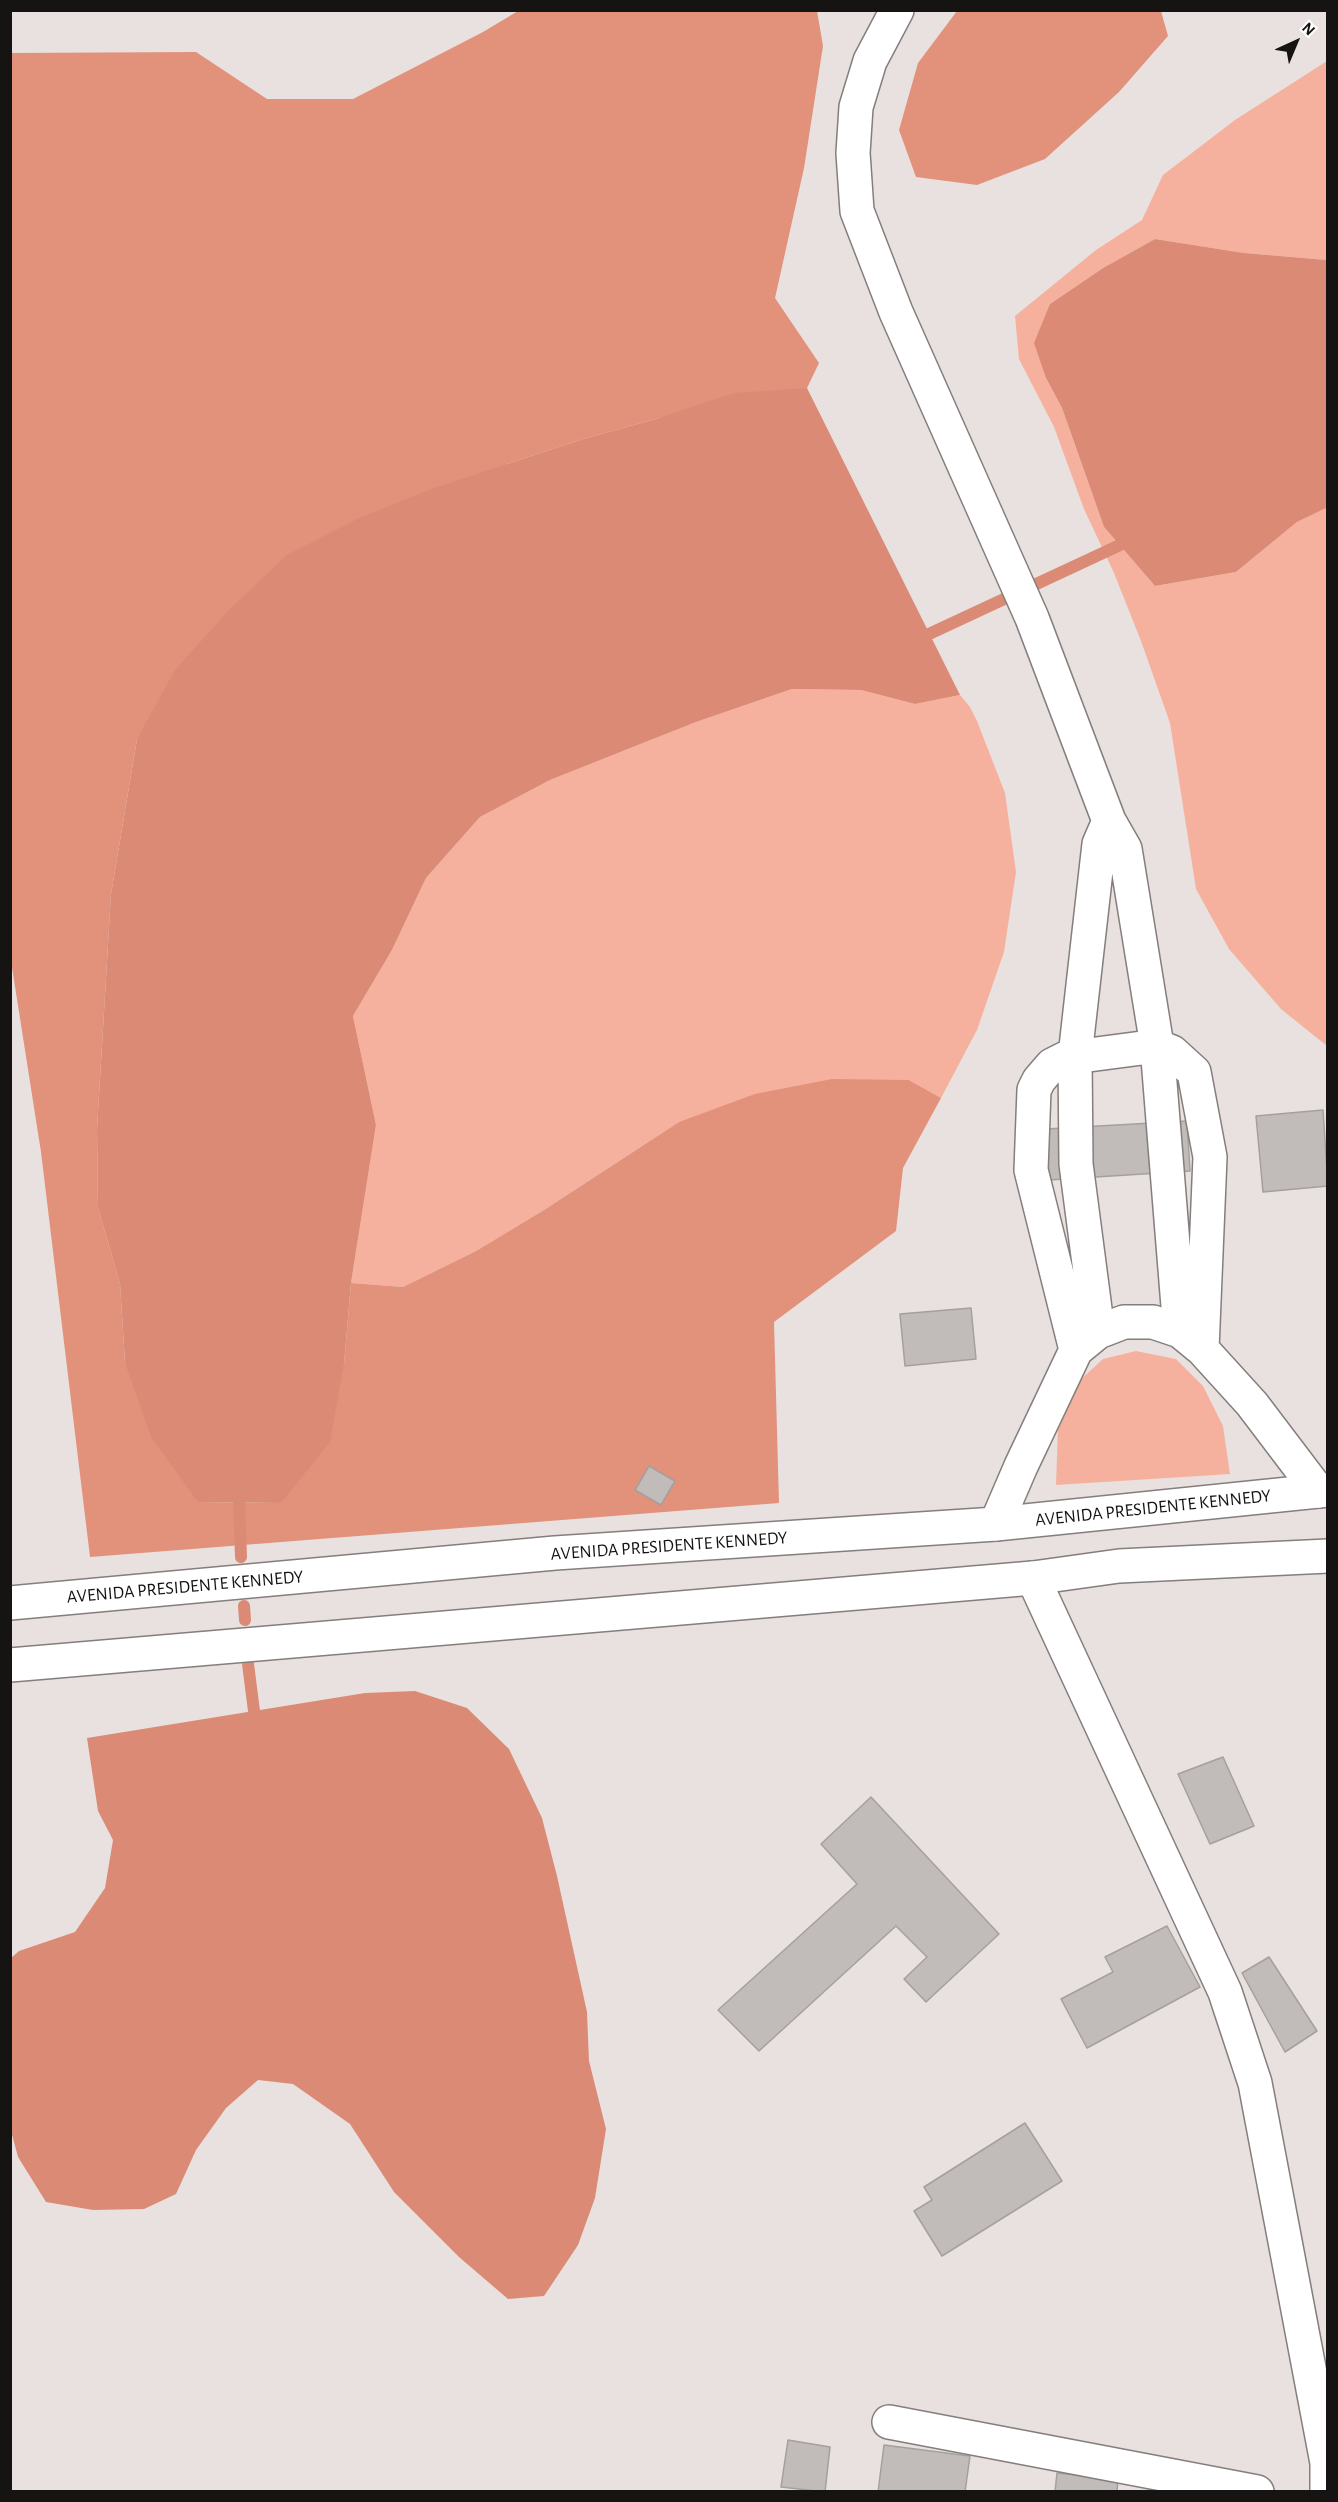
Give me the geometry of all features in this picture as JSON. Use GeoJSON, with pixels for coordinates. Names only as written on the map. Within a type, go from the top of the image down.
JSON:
{"type":"FeatureCollection","features":[{"type":"Feature","properties":{"kind":"street"},"geometry":{"type":"LineString","coordinates":[[897,10],[870,62],[856,107],[853,153],[857,211],[896,312],[1032,618],[1109,821],[1125,849],[1157,1046],[1191,1340]]}},
{"type":"Feature","properties":{"kind":"street"},"geometry":{"type":"LineString","coordinates":[[996,1524],[1087,1341],[1076,1164],[1075,1056],[1099,844],[1109,821]]}},
{"type":"Feature","properties":{"kind":"street"},"geometry":{"type":"LineString","coordinates":[[1087,1341],[1031,1170],[1034,1090],[1052,1065],[1075,1056],[1157,1046],[1172,1052],[1194,1072],[1210,1157],[1191,1340]]}},
{"type":"Feature","properties":{"kind":"street"},"geometry":{"type":"LineString","coordinates":[[1087,1341],[1124,1322],[1153,1322],[1191,1340],[1252,1404],[1323,1491]]}},
{"type":"Feature","properties":{"kind":"street","name":"AVENIDA PRESIDENTE KENNEDY"},"geometry":{"type":"LineString","coordinates":[[10,1603],[555,1553],[996,1524],[1323,1491]]}},
{"type":"Feature","properties":{"kind":"street"},"geometry":{"type":"LineString","coordinates":[[10,1665],[1033,1578],[1119,1566],[1328,1556]]}},
{"type":"Feature","properties":{"kind":"street"},"geometry":{"type":"LineString","coordinates":[[1033,1578],[1225,1992],[1255,2083],[1327,2463],[1327,2492]]}},
{"type":"Feature","properties":{"kind":"street"},"geometry":{"type":"LineString","coordinates":[[889,2422],[1257,2492]]}},
{"type":"Feature","properties":{"kind":"shaded area"},"geometry":{"type":"Polygon","coordinates":[[[518,11],[817,11],[823,46],[804,168],[775,298],[819,363],[807,388],[659,418],[583,439],[507,464],[137,739],[111,894],[97,1129],[98,1208],[120,1284],[125,1363],[198,1502],[281,1503],[344,1364],[351,1283],[403,1287],[476,1251],[544,1210],[679,1122],[755,1094],[832,1079],[909,1080],[941,1098],[903,1168],[896,1231],[774,1322],[779,1503],[90,1557],[41,1152],[11,961],[10,53],[196,52],[267,99],[353,99],[483,32],[518,11]]]}},
{"type":"Feature","properties":{"kind":"shaded area"},"geometry":{"type":"Polygon","coordinates":[[[957,11],[1161,11],[1168,36],[1119,92],[1045,159],[977,185],[916,177],[899,130],[918,63],[957,11]]]}},
{"type":"Feature","properties":{"kind":"shaded area"},"geometry":{"type":"Polygon","coordinates":[[[1327,61],[1327,260],[1244,253],[1155,239],[1103,268],[1050,304],[1046,378],[1062,408],[1104,527],[1155,586],[1236,572],[1297,522],[1327,507],[1327,1046],[1281,1009],[1229,949],[1196,889],[1170,723],[1141,641],[1114,573],[1084,509],[1054,427],[1019,359],[1015,316],[1096,250],[1142,220],[1163,175],[1235,120],[1327,61]]]}},
{"type":"Feature","properties":{"kind":"shaded area"},"geometry":{"type":"Polygon","coordinates":[[[1155,239],[1244,253],[1327,260],[1328,507],[1297,522],[1236,572],[1155,586],[1104,527],[1062,408],[1046,378],[1034,343],[1050,304],[1103,268],[1155,239]]]}},
{"type":"Feature","properties":{"kind":"shaded area"},"geometry":{"type":"Polygon","coordinates":[[[807,388],[960,695],[915,704],[861,690],[792,689],[696,722],[550,780],[480,817],[426,878],[392,950],[353,1016],[376,1125],[351,1283],[344,1364],[330,1442],[281,1503],[198,1502],[151,1437],[125,1363],[120,1284],[98,1208],[97,1129],[111,894],[137,739],[175,670],[230,609],[287,555],[357,519],[431,489],[583,439],[659,418],[734,393],[807,388]]]}},
{"type":"Feature","properties":{"kind":"shaded area"},"geometry":{"type":"Polygon","coordinates":[[[792,689],[861,690],[915,704],[960,695],[970,707],[977,721],[1005,793],[1016,872],[1004,952],[977,1030],[941,1098],[909,1080],[679,1122],[544,1210],[476,1251],[403,1287],[351,1283],[376,1125],[353,1016],[392,950],[426,878],[480,817],[550,780],[696,722],[792,689]]]}},
{"type":"Feature","properties":{"kind":"shaded area"},"geometry":{"type":"Polygon","coordinates":[[[1136,1351],[1176,1359],[1203,1386],[1223,1426],[1230,1474],[1056,1485],[1058,1427],[1079,1381],[1103,1359],[1136,1351]]]}},
{"type":"Feature","properties":{"kind":"shaded area"},"geometry":{"type":"Polygon","coordinates":[[[415,1691],[467,1708],[509,1749],[542,1818],[587,2012],[589,2061],[606,2129],[595,2198],[578,2245],[544,2296],[508,2299],[459,2257],[394,2192],[350,2124],[293,2084],[258,2080],[226,2108],[196,2150],[176,2194],[144,2209],[93,2210],[46,2202],[18,2157],[11,2131],[11,1958],[19,1951],[75,1932],[105,1888],[113,1840],[98,1811],[87,1738],[365,1693],[415,1691]]]}},
{"type":"Feature","properties":{"kind":"building"},"geometry":{"type":"Polygon","coordinates":[[[1323,1110],[1328,1186],[1263,1192],[1256,1116],[1323,1110]]]}},
{"type":"Feature","properties":{"kind":"building"},"geometry":{"type":"Polygon","coordinates":[[[1187,1121],[1190,1171],[1049,1180],[1046,1129],[1187,1121]]]}},
{"type":"Feature","properties":{"kind":"building"},"geometry":{"type":"Polygon","coordinates":[[[971,1308],[976,1359],[905,1366],[900,1314],[971,1308]]]}},
{"type":"Feature","properties":{"kind":"building"},"geometry":{"type":"Polygon","coordinates":[[[649,1466],[675,1481],[661,1505],[635,1490],[649,1466]]]}},
{"type":"Feature","properties":{"kind":"building"},"geometry":{"type":"Polygon","coordinates":[[[1223,1757],[1254,1826],[1210,1844],[1178,1774],[1223,1757]]]}},
{"type":"Feature","properties":{"kind":"building"},"geometry":{"type":"Polygon","coordinates":[[[871,1797],[999,1934],[926,2002],[904,1979],[927,1957],[896,1926],[759,2051],[718,2010],[857,1884],[821,1844],[871,1797]]]}},
{"type":"Feature","properties":{"kind":"building"},"geometry":{"type":"Polygon","coordinates":[[[1167,1926],[1200,1987],[1087,2048],[1061,1999],[1113,1972],[1105,1957],[1167,1926]]]}},
{"type":"Feature","properties":{"kind":"building"},"geometry":{"type":"Polygon","coordinates":[[[1269,1957],[1317,2031],[1285,2052],[1242,1973],[1269,1957]]]}},
{"type":"Feature","properties":{"kind":"building"},"geometry":{"type":"Polygon","coordinates":[[[1025,2123],[1062,2181],[942,2256],[914,2211],[932,2200],[924,2187],[1025,2123]]]}},
{"type":"Feature","properties":{"kind":"building"},"geometry":{"type":"Polygon","coordinates":[[[788,2440],[830,2447],[825,2492],[781,2487],[788,2440]]]}},
{"type":"Feature","properties":{"kind":"building"},"geometry":{"type":"Polygon","coordinates":[[[884,2445],[970,2456],[965,2492],[878,2492],[884,2445]]]}},
{"type":"Feature","properties":{"kind":"building"},"geometry":{"type":"Polygon","coordinates":[[[1057,2473],[1118,2479],[1117,2492],[1055,2492],[1057,2473]]]}},
{"type":"Feature","properties":{"kind":"waterway"},"geometry":{"type":"LineString","coordinates":[[929,634],[1120,545]]}},
{"type":"Feature","properties":{"kind":"waterway"},"geometry":{"type":"LineString","coordinates":[[239,1502],[241,1557]]}},
{"type":"Feature","properties":{"kind":"waterway"},"geometry":{"type":"LineString","coordinates":[[244,1606],[245,1620]]}},
{"type":"Feature","properties":{"kind":"waterway"},"geometry":{"type":"LineString","coordinates":[[248,1664],[254,1711]]}}]}
